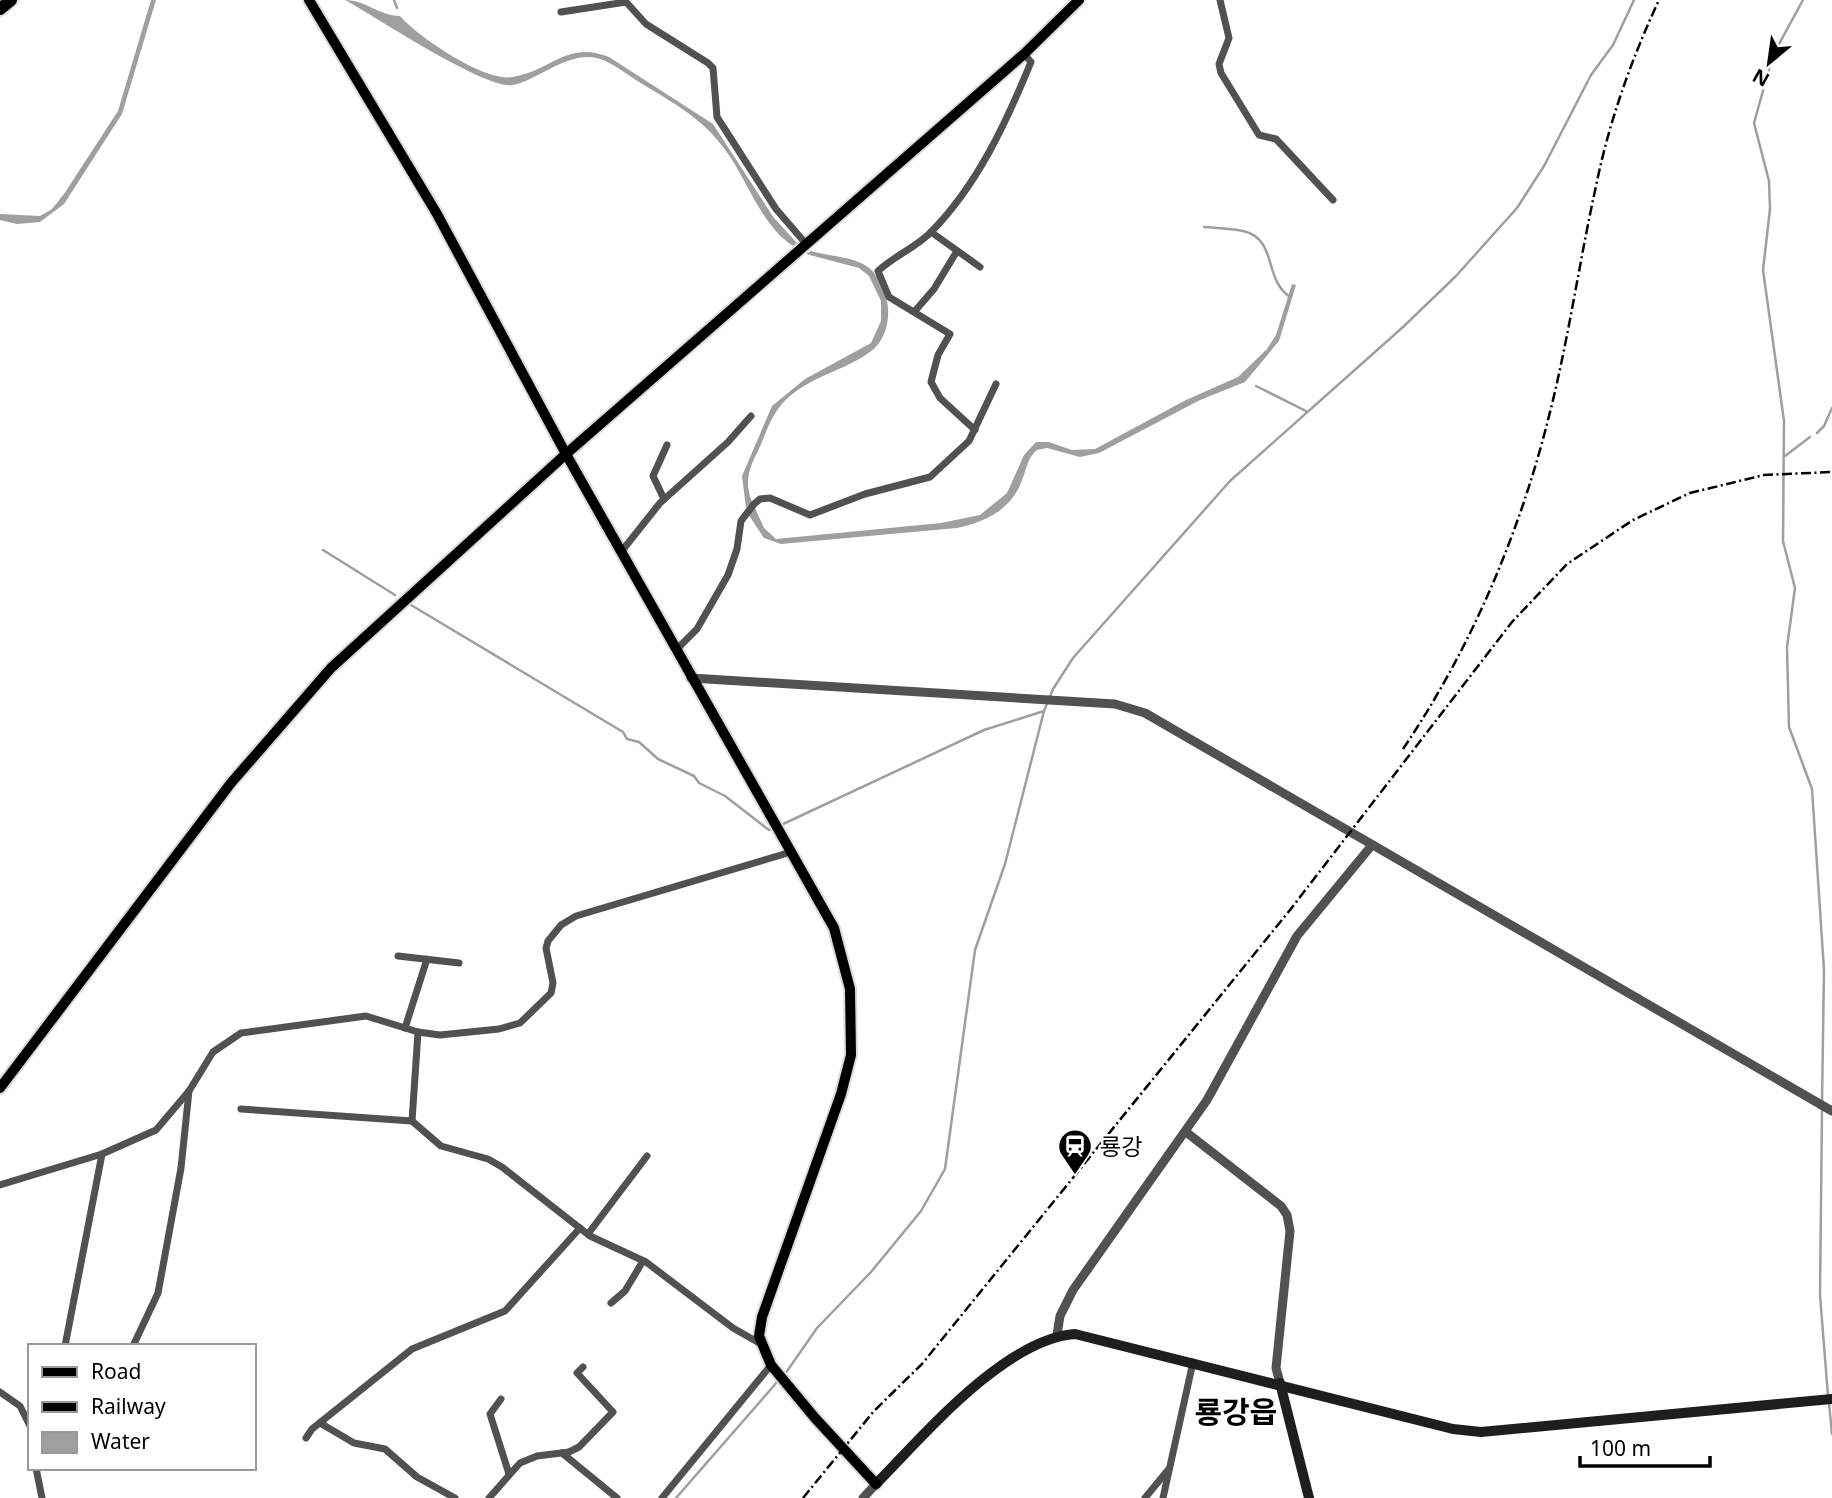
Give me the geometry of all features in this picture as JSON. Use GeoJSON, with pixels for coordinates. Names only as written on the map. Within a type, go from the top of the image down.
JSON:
{"type":"FeatureCollection","features":[{"type":"Feature","properties":{"kind":"highway"},"geometry":{"type":"LineString","coordinates":[[0,9],[11,0]]}},
{"type":"Feature","properties":{"kind":"main road"},"geometry":{"type":"LineString","coordinates":[[310,0],[437,214],[566,454],[834,928],[843,953],[850,989],[851,1055],[841,1094],[762,1318],[761,1344],[778,1373],[876,1484],[977,1384],[1040,1342],[1057,1335],[1075,1334],[1280,1383],[1453,1429],[1481,1432],[1832,1399]]}},
{"type":"Feature","properties":{"kind":"main road"},"geometry":{"type":"LineString","coordinates":[[0,1088],[199,824],[331,668],[566,454],[1024,54],[1079,0]]}},
{"type":"Feature","properties":{"kind":"main road"},"geometry":{"type":"LineString","coordinates":[[1280,1383],[1309,1498]]}},
{"type":"Feature","properties":{"kind":"street"},"geometry":{"type":"LineString","coordinates":[[1220,0],[1228,38],[1219,64],[1221,73],[1259,135],[1276,139],[1333,200]]}},
{"type":"Feature","properties":{"kind":"street"},"geometry":{"type":"LineString","coordinates":[[561,12],[626,2],[646,24],[708,63],[715,77],[717,117],[776,209],[807,245]]}},
{"type":"Feature","properties":{"kind":"street"},"geometry":{"type":"LineString","coordinates":[[975,430],[940,398],[931,382],[936,361],[950,334],[889,297],[878,271],[931,232],[966,193],[1031,62],[1024,54]]}},
{"type":"Feature","properties":{"kind":"street"},"geometry":{"type":"LineString","coordinates":[[931,232],[980,267]]}},
{"type":"Feature","properties":{"kind":"street"},"geometry":{"type":"LineString","coordinates":[[915,311],[934,289],[957,251]]}},
{"type":"Feature","properties":{"kind":"street"},"geometry":{"type":"LineString","coordinates":[[676,650],[697,629],[728,575],[737,549],[741,521],[760,499],[770,498],[810,515],[882,488],[924,480],[938,472],[969,441],[996,384]]}},
{"type":"Feature","properties":{"kind":"street"},"geometry":{"type":"LineString","coordinates":[[621,552],[664,499],[728,442],[751,416]]}},
{"type":"Feature","properties":{"kind":"street"},"geometry":{"type":"LineString","coordinates":[[664,499],[653,476],[667,445]]}},
{"type":"Feature","properties":{"kind":"street"},"geometry":{"type":"LineString","coordinates":[[691,677],[1115,704],[1145,713],[1832,1111]]}},
{"type":"Feature","properties":{"kind":"street"},"geometry":{"type":"LineString","coordinates":[[1057,1335],[1060,1316],[1073,1290],[1186,1132],[1228,1063],[1297,936],[1372,845]]}},
{"type":"Feature","properties":{"kind":"street"},"geometry":{"type":"LineString","coordinates":[[0,1185],[102,1154],[156,1130],[189,1091],[208,1058],[218,1047],[241,1033],[366,1016],[418,1032],[450,1035],[520,1023],[551,993],[553,983],[546,948],[548,940],[561,925],[576,916],[791,852]]}},
{"type":"Feature","properties":{"kind":"street"},"geometry":{"type":"LineString","coordinates":[[398,956],[459,963]]}},
{"type":"Feature","properties":{"kind":"street"},"geometry":{"type":"LineString","coordinates":[[405,1028],[427,959]]}},
{"type":"Feature","properties":{"kind":"street"},"geometry":{"type":"LineString","coordinates":[[412,1121],[418,1032]]}},
{"type":"Feature","properties":{"kind":"street"},"geometry":{"type":"LineString","coordinates":[[134,1344],[158,1293],[181,1168],[189,1091]]}},
{"type":"Feature","properties":{"kind":"street"},"geometry":{"type":"LineString","coordinates":[[241,1109],[412,1121],[440,1146],[495,1163],[588,1234],[643,1261],[733,1328],[761,1344]]}},
{"type":"Feature","properties":{"kind":"street"},"geometry":{"type":"LineString","coordinates":[[1186,1132],[1281,1206],[1287,1215],[1290,1231],[1276,1368],[1280,1383]]}},
{"type":"Feature","properties":{"kind":"street"},"geometry":{"type":"LineString","coordinates":[[65,1344],[102,1154]]}},
{"type":"Feature","properties":{"kind":"street"},"geometry":{"type":"LineString","coordinates":[[588,1234],[647,1156]]}},
{"type":"Feature","properties":{"kind":"street"},"geometry":{"type":"LineString","coordinates":[[306,1438],[320,1423],[412,1349],[505,1311],[580,1228]]}},
{"type":"Feature","properties":{"kind":"street"},"geometry":{"type":"LineString","coordinates":[[611,1303],[625,1291],[643,1261]]}},
{"type":"Feature","properties":{"kind":"street"},"geometry":{"type":"LineString","coordinates":[[1163,1498],[1193,1362]]}},
{"type":"Feature","properties":{"kind":"street"},"geometry":{"type":"LineString","coordinates":[[489,1498],[520,1462],[579,1447],[613,1412],[577,1373],[583,1367]]}},
{"type":"Feature","properties":{"kind":"street"},"geometry":{"type":"LineString","coordinates":[[662,1498],[778,1373]]}},
{"type":"Feature","properties":{"kind":"street"},"geometry":{"type":"LineString","coordinates":[[0,1392],[16,1402],[28,1419]]}},
{"type":"Feature","properties":{"kind":"street"},"geometry":{"type":"LineString","coordinates":[[501,1399],[490,1414],[509,1474]]}},
{"type":"Feature","properties":{"kind":"street"},"geometry":{"type":"LineString","coordinates":[[320,1423],[354,1443],[385,1449],[417,1477],[455,1498]]}},
{"type":"Feature","properties":{"kind":"street"},"geometry":{"type":"LineString","coordinates":[[562,1453],[617,1498]]}},
{"type":"Feature","properties":{"kind":"street"},"geometry":{"type":"LineString","coordinates":[[1145,1498],[1168,1469]]}},
{"type":"Feature","properties":{"kind":"street"},"geometry":{"type":"LineString","coordinates":[[36,1470],[42,1498]]}},
{"type":"Feature","properties":{"kind":"street"},"geometry":{"type":"LineString","coordinates":[[863,1498],[876,1484]]}},
{"type":"Feature","properties":{"kind":"water"},"geometry":{"type":"Polygon","coordinates":[[[151,0],[156,0],[122,114],[64,204],[40,222],[17,224],[0,220],[0,214],[40,216],[52,209],[64,194],[118,111],[151,0]]]}},
{"type":"Feature","properties":{"kind":"water"},"geometry":{"type":"Polygon","coordinates":[[[345,0],[360,2],[400,16],[421,35],[452,56],[500,77],[526,74],[570,54],[582,52],[609,57],[713,124],[774,218],[797,243],[793,246],[772,227],[734,163],[698,120],[603,60],[580,58],[557,65],[524,82],[513,85],[499,83],[479,76],[429,50],[345,0]]]}},
{"type":"Feature","properties":{"kind":"water"},"geometry":{"type":"Polygon","coordinates":[[[811,251],[857,261],[873,272],[880,282],[888,306],[885,332],[870,352],[796,391],[776,412],[750,470],[748,488],[752,502],[746,508],[742,476],[772,406],[805,379],[871,343],[881,321],[881,301],[869,276],[859,268],[806,254],[811,251]]]}},
{"type":"Feature","properties":{"kind":"water"},"geometry":{"type":"Polygon","coordinates":[[[1292,284],[1296,285],[1279,341],[1245,382],[1200,400],[1099,453],[1080,457],[1047,448],[1037,450],[1029,460],[1012,499],[988,518],[957,528],[781,544],[764,538],[748,514],[755,508],[764,528],[776,539],[941,523],[980,515],[1007,493],[1024,455],[1036,442],[1049,442],[1072,450],[1095,449],[1186,400],[1238,377],[1267,349],[1276,335],[1292,284]]]}},
{"type":"Feature","properties":{"kind":"waterway"},"geometry":{"type":"LineString","coordinates":[[394,0],[397,8]]}},
{"type":"Feature","properties":{"kind":"waterway"},"geometry":{"type":"LineString","coordinates":[[781,825],[984,730],[1044,711],[1053,689],[1073,658],[1230,481],[1403,327],[1456,276],[1517,208],[1544,166],[1591,75],[1613,45],[1634,0]]}},
{"type":"Feature","properties":{"kind":"waterway"},"geometry":{"type":"LineString","coordinates":[[1803,0],[1773,55],[1754,123],[1769,181],[1770,209],[1763,270],[1784,421],[1783,541],[1795,588],[1787,647],[1789,727],[1812,789],[1824,970],[1822,1103]]}},
{"type":"Feature","properties":{"kind":"waterway"},"geometry":{"type":"LineString","coordinates":[[1204,227],[1238,230],[1254,235],[1266,251],[1276,280],[1290,297]]}},
{"type":"Feature","properties":{"kind":"waterway"},"geometry":{"type":"LineString","coordinates":[[1256,386],[1306,411]]}},
{"type":"Feature","properties":{"kind":"waterway"},"geometry":{"type":"LineString","coordinates":[[1817,433],[1824,426],[1832,408]]}},
{"type":"Feature","properties":{"kind":"waterway"},"geometry":{"type":"LineString","coordinates":[[1785,456],[1810,437]]}},
{"type":"Feature","properties":{"kind":"waterway"},"geometry":{"type":"LineString","coordinates":[[323,550],[395,595]]}},
{"type":"Feature","properties":{"kind":"waterway"},"geometry":{"type":"LineString","coordinates":[[411,605],[623,732],[627,739],[639,742],[658,759],[694,776],[699,783],[725,796],[769,830],[775,828]]}},
{"type":"Feature","properties":{"kind":"waterway"},"geometry":{"type":"LineString","coordinates":[[785,1374],[817,1328],[871,1272],[921,1211],[945,1169],[975,950],[1005,864],[1044,711]]}},
{"type":"Feature","properties":{"kind":"waterway"},"geometry":{"type":"LineString","coordinates":[[1822,1109],[1820,1295],[1828,1396]]}},
{"type":"Feature","properties":{"kind":"waterway"},"geometry":{"type":"LineString","coordinates":[[676,1498],[778,1381]]}},
{"type":"Feature","properties":{"kind":"waterway"},"geometry":{"type":"LineString","coordinates":[[1829,1403],[1832,1434]]}},
{"type":"Feature","properties":{"kind":"railway"},"geometry":{"type":"LineString","coordinates":[[1403,749],[1471,632],[1523,506],[1555,391],[1607,138],[1630,68],[1659,0]]}},
{"type":"Feature","properties":{"kind":"railway"},"geometry":{"type":"LineString","coordinates":[[803,1498],[874,1411],[922,1364],[1290,910],[1512,622],[1567,564],[1633,520],[1690,493],[1764,475],[1832,472]]}},
{"type":"Feature","properties":{"kind":"place","name":"룡강"},"geometry":{"type":"Point","coordinates":[1075,1176]}},
{"type":"Feature","properties":{"kind":"district","name":"룡강읍"},"geometry":{"type":"Point","coordinates":[1236,1411]}}]}
